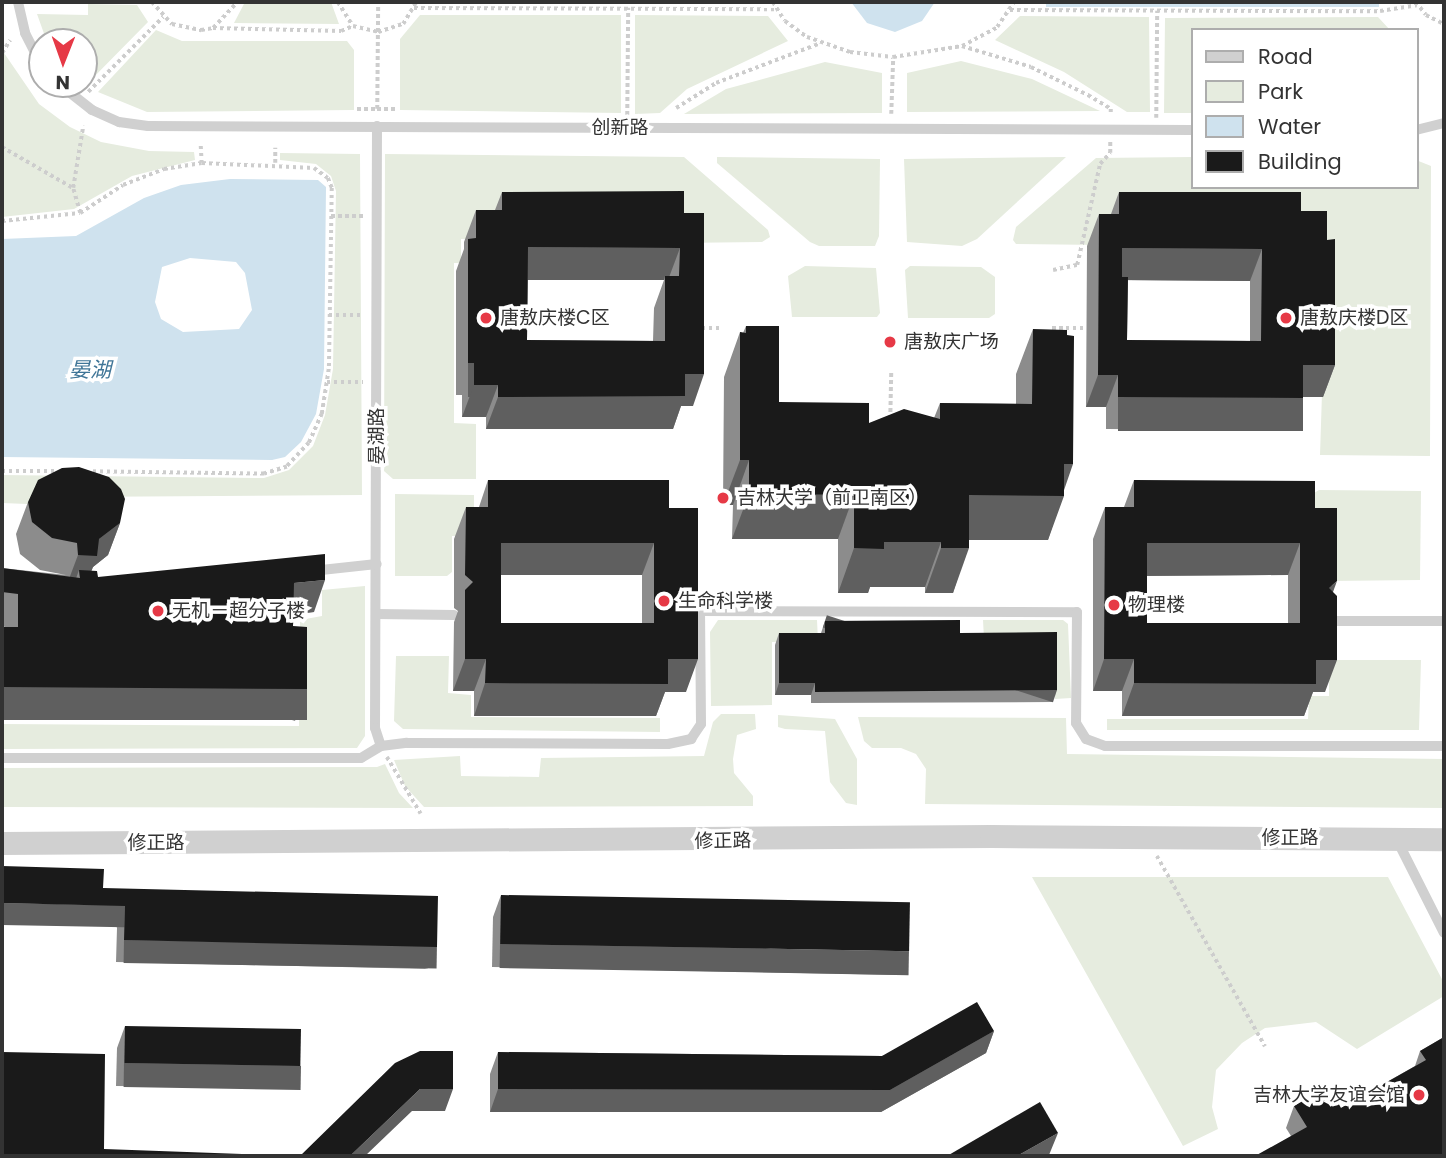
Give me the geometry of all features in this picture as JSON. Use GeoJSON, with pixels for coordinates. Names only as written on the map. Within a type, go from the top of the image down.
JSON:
{"type":"FeatureCollection","features":[{"type":"Feature","properties":{"kind":"street","name":"修正路"},"geometry":{"type":"LineString","coordinates":[[2,843],[1146,837],[1444,839]]}},
{"type":"Feature","properties":{"kind":"lane"},"geometry":{"type":"LineString","coordinates":[[18,2],[28,39]]}},
{"type":"Feature","properties":{"kind":"lane","name":"创新路"},"geometry":{"type":"LineString","coordinates":[[74,98],[118,122],[148,126],[1190,130]]}},
{"type":"Feature","properties":{"kind":"lane"},"geometry":{"type":"LineString","coordinates":[[1418,129],[1444,122]]}},
{"type":"Feature","properties":{"kind":"lane","name":"晏湖路"},"geometry":{"type":"LineString","coordinates":[[377,126],[376,728],[382,746]]}},
{"type":"Feature","properties":{"kind":"lane"},"geometry":{"type":"LineString","coordinates":[[296,573],[377,564]]}},
{"type":"Feature","properties":{"kind":"lane"},"geometry":{"type":"LineString","coordinates":[[2,758],[361,758],[382,746],[668,744],[691,738],[701,724],[700,611],[1077,612],[1076,723],[1086,739],[1105,746],[1444,746]]}},
{"type":"Feature","properties":{"kind":"lane"},"geometry":{"type":"LineString","coordinates":[[376,614],[454,615]]}},
{"type":"Feature","properties":{"kind":"lane"},"geometry":{"type":"LineString","coordinates":[[1325,621],[1444,621]]}},
{"type":"Feature","properties":{"kind":"lane"},"geometry":{"type":"LineString","coordinates":[[1396,838],[1444,933]]}},
{"type":"Feature","properties":{"kind":"path"},"geometry":{"type":"LineString","coordinates":[[152,2],[163,17],[186,29],[341,31],[353,26],[378,32],[403,24],[416,2]]}},
{"type":"Feature","properties":{"kind":"path"},"geometry":{"type":"LineString","coordinates":[[213,28],[237,2]]}},
{"type":"Feature","properties":{"kind":"path"},"geometry":{"type":"LineString","coordinates":[[338,2],[353,26]]}},
{"type":"Feature","properties":{"kind":"path"},"geometry":{"type":"LineString","coordinates":[[377,109],[378,2]]}},
{"type":"Feature","properties":{"kind":"path"},"geometry":{"type":"LineString","coordinates":[[773,2],[785,21],[820,43],[893,57],[962,46],[996,27],[1014,2]]}},
{"type":"Feature","properties":{"kind":"path"},"geometry":{"type":"LineString","coordinates":[[1010,10],[1380,12],[1416,4],[1444,24]]}},
{"type":"Feature","properties":{"kind":"path"},"geometry":{"type":"LineString","coordinates":[[414,8],[777,9]]}},
{"type":"Feature","properties":{"kind":"path"},"geometry":{"type":"LineString","coordinates":[[627,128],[628,8]]}},
{"type":"Feature","properties":{"kind":"path"},"geometry":{"type":"LineString","coordinates":[[1156,130],[1157,11]]}},
{"type":"Feature","properties":{"kind":"path"},"geometry":{"type":"LineString","coordinates":[[79,102],[163,17]]}},
{"type":"Feature","properties":{"kind":"path"},"geometry":{"type":"LineString","coordinates":[[2,52],[10,40]]}},
{"type":"Feature","properties":{"kind":"path"},"geometry":{"type":"LineString","coordinates":[[676,108],[716,83],[820,43]]}},
{"type":"Feature","properties":{"kind":"path"},"geometry":{"type":"LineString","coordinates":[[962,46],[1031,67],[1111,109]]}},
{"type":"Feature","properties":{"kind":"path"},"geometry":{"type":"LineString","coordinates":[[886,115],[893,114],[893,57]]}},
{"type":"Feature","properties":{"kind":"path"},"geometry":{"type":"LineString","coordinates":[[357,109],[396,109]]}},
{"type":"Feature","properties":{"kind":"path"},"geometry":{"type":"LineString","coordinates":[[79,212],[73,188],[83,126]]}},
{"type":"Feature","properties":{"kind":"path"},"geometry":{"type":"LineString","coordinates":[[201,146],[202,163]]}},
{"type":"Feature","properties":{"kind":"path"},"geometry":{"type":"LineString","coordinates":[[2,147],[73,188]]}},
{"type":"Feature","properties":{"kind":"path"},"geometry":{"type":"LineString","coordinates":[[275,148],[275,163]]}},
{"type":"Feature","properties":{"kind":"path"},"geometry":{"type":"LineString","coordinates":[[1053,270],[1077,265],[1100,164],[1110,153]]}},
{"type":"Feature","properties":{"kind":"path"},"geometry":{"type":"LineString","coordinates":[[2,221],[79,212],[122,185],[164,169],[202,163],[275,163],[314,168],[328,178],[331,216],[327,382],[322,414],[309,443],[287,467],[264,474],[81,472]]}},
{"type":"Feature","properties":{"kind":"path"},"geometry":{"type":"LineString","coordinates":[[331,216],[377,216]]}},
{"type":"Feature","properties":{"kind":"path"},"geometry":{"type":"LineString","coordinates":[[329,315],[377,315]]}},
{"type":"Feature","properties":{"kind":"path"},"geometry":{"type":"LineString","coordinates":[[692,328],[721,328]]}},
{"type":"Feature","properties":{"kind":"path"},"geometry":{"type":"LineString","coordinates":[[1052,328],[1087,328]]}},
{"type":"Feature","properties":{"kind":"path"},"geometry":{"type":"LineString","coordinates":[[890,426],[891,372]]}},
{"type":"Feature","properties":{"kind":"path"},"geometry":{"type":"LineString","coordinates":[[327,382],[377,382]]}},
{"type":"Feature","properties":{"kind":"path"},"geometry":{"type":"LineString","coordinates":[[2,471],[68,472]]}},
{"type":"Feature","properties":{"kind":"path"},"geometry":{"type":"LineString","coordinates":[[382,746],[402,789],[421,814]]}},
{"type":"Feature","properties":{"kind":"path"},"geometry":{"type":"LineString","coordinates":[[1146,837],[1265,1046]]}},
{"type":"Feature","properties":{"kind":"green space"},"geometry":{"type":"Polygon","coordinates":[[[245,2],[331,2],[339,24],[234,23],[245,2]]]}},
{"type":"Feature","properties":{"kind":"green space"},"geometry":{"type":"Polygon","coordinates":[[[88,4],[137,5],[148,22],[98,73],[98,28],[42,28],[37,14],[88,15],[88,4]]]}},
{"type":"Feature","properties":{"kind":"green space"},"geometry":{"type":"Polygon","coordinates":[[[420,15],[621,15],[621,113],[400,110],[400,39],[420,15]]]}},
{"type":"Feature","properties":{"kind":"green space"},"geometry":{"type":"Polygon","coordinates":[[[635,15],[768,16],[788,41],[687,89],[660,113],[635,114],[635,15]]]}},
{"type":"Feature","properties":{"kind":"green space"},"geometry":{"type":"Polygon","coordinates":[[[1020,16],[1149,17],[1150,112],[1127,112],[1064,72],[995,40],[1020,16]]]}},
{"type":"Feature","properties":{"kind":"green space"},"geometry":{"type":"Polygon","coordinates":[[[1378,17],[1388,28],[1190,28],[1190,113],[1164,113],[1165,18],[1378,17]]]}},
{"type":"Feature","properties":{"kind":"green space"},"geometry":{"type":"Polygon","coordinates":[[[156,30],[182,41],[347,41],[354,50],[354,110],[147,112],[98,92],[156,30]]]}},
{"type":"Feature","properties":{"kind":"green space"},"geometry":{"type":"Polygon","coordinates":[[[2,50],[28,88],[28,98],[35,98],[70,127],[101,142],[149,151],[194,152],[195,160],[132,176],[74,209],[2,217],[2,50]]]}},
{"type":"Feature","properties":{"kind":"green space"},"geometry":{"type":"Polygon","coordinates":[[[961,61],[1032,79],[1100,111],[907,112],[907,73],[961,61]]]}},
{"type":"Feature","properties":{"kind":"green space"},"geometry":{"type":"Polygon","coordinates":[[[825,62],[882,73],[882,113],[684,114],[726,89],[825,62]]]}},
{"type":"Feature","properties":{"kind":"green space"},"geometry":{"type":"Polygon","coordinates":[[[280,153],[360,154],[362,495],[68,497],[27,504],[2,503],[2,475],[264,478],[289,470],[313,446],[325,415],[333,369],[336,191],[331,176],[316,164],[280,160],[280,153]]]}},
{"type":"Feature","properties":{"kind":"green space"},"geometry":{"type":"Polygon","coordinates":[[[385,154],[684,157],[768,230],[770,237],[762,242],[675,243],[461,239],[461,263],[454,263],[454,423],[476,424],[476,479],[393,479],[384,471],[385,154]]]}},
{"type":"Feature","properties":{"kind":"green space"},"geometry":{"type":"Polygon","coordinates":[[[717,157],[880,159],[879,236],[875,246],[819,246],[810,242],[717,163],[717,157]]]}},
{"type":"Feature","properties":{"kind":"green space"},"geometry":{"type":"Polygon","coordinates":[[[1066,157],[977,239],[962,246],[907,242],[904,159],[1066,157]]]}},
{"type":"Feature","properties":{"kind":"green space"},"geometry":{"type":"Polygon","coordinates":[[[1190,157],[1190,189],[1418,189],[1418,161],[1431,166],[1430,456],[1320,455],[1326,269],[1103,245],[1016,244],[1013,240],[1016,227],[1096,158],[1190,157]]]}},
{"type":"Feature","properties":{"kind":"green space"},"geometry":{"type":"Polygon","coordinates":[[[805,266],[876,268],[880,313],[877,317],[792,317],[788,276],[805,266]]]}},
{"type":"Feature","properties":{"kind":"green space"},"geometry":{"type":"Polygon","coordinates":[[[910,266],[981,267],[995,277],[995,314],[989,318],[908,318],[905,270],[910,266]]]}},
{"type":"Feature","properties":{"kind":"green space"},"geometry":{"type":"Polygon","coordinates":[[[1319,490],[1421,491],[1420,580],[1329,581],[1309,496],[1319,490]]]}},
{"type":"Feature","properties":{"kind":"green space"},"geometry":{"type":"Polygon","coordinates":[[[395,494],[474,495],[474,536],[452,536],[452,572],[447,576],[395,576],[395,494]]]}},
{"type":"Feature","properties":{"kind":"green space"},"geometry":{"type":"Polygon","coordinates":[[[365,586],[365,736],[357,748],[2,749],[2,724],[299,726],[300,620],[322,616],[322,590],[365,586]]]}},
{"type":"Feature","properties":{"kind":"green space"},"geometry":{"type":"Polygon","coordinates":[[[718,620],[817,620],[818,641],[772,642],[772,705],[711,706],[710,632],[718,620]]]}},
{"type":"Feature","properties":{"kind":"green space"},"geometry":{"type":"Polygon","coordinates":[[[983,620],[1063,620],[1068,624],[1071,698],[1055,699],[1054,639],[984,639],[983,620]]]}},
{"type":"Feature","properties":{"kind":"green space"},"geometry":{"type":"Polygon","coordinates":[[[396,656],[449,656],[448,693],[471,695],[471,717],[660,718],[660,732],[403,729],[394,721],[396,656]]]}},
{"type":"Feature","properties":{"kind":"green space"},"geometry":{"type":"Polygon","coordinates":[[[1329,660],[1421,660],[1419,730],[1107,730],[1107,719],[1308,719],[1309,696],[1329,696],[1329,660]]]}},
{"type":"Feature","properties":{"kind":"green space"},"geometry":{"type":"Polygon","coordinates":[[[721,714],[755,714],[756,729],[737,735],[733,759],[734,773],[753,796],[753,806],[424,807],[405,786],[394,760],[460,756],[461,776],[539,777],[541,758],[704,756],[713,722],[721,714]]]}},
{"type":"Feature","properties":{"kind":"green space"},"geometry":{"type":"Polygon","coordinates":[[[778,715],[835,719],[857,759],[857,805],[846,803],[830,782],[825,731],[778,727],[778,715]]]}},
{"type":"Feature","properties":{"kind":"green space"},"geometry":{"type":"Polygon","coordinates":[[[858,717],[1066,718],[1067,754],[1444,759],[1444,808],[925,804],[926,769],[916,754],[901,748],[872,748],[864,741],[858,717]]]}},
{"type":"Feature","properties":{"kind":"green space"},"geometry":{"type":"Polygon","coordinates":[[[385,764],[399,793],[413,808],[2,807],[2,768],[377,767],[385,764]]]}},
{"type":"Feature","properties":{"kind":"green space"},"geometry":{"type":"Polygon","coordinates":[[[1032,877],[1388,877],[1444,983],[1444,996],[1357,1049],[1316,1022],[1265,1028],[1242,1043],[1216,1070],[1212,1107],[1218,1129],[1183,1146],[1032,877]]]}},
{"type":"Feature","properties":{"kind":"water"},"geometry":{"type":"Polygon","coordinates":[[[851,2],[935,2],[922,21],[895,32],[867,23],[851,2]]]}},
{"type":"Feature","properties":{"kind":"water"},"geometry":{"type":"Polygon","coordinates":[[[1046,3],[1379,3],[1379,7],[1046,7],[1046,3]]]}},
{"type":"Feature","properties":{"kind":"water","name":"晏湖"},"geometry":{"type":"Polygon","coordinates":[[[230,179],[318,180],[326,187],[324,369],[316,414],[301,442],[285,457],[272,460],[2,457],[2,239],[76,236],[144,198],[181,185],[230,179]],[[190,258],[162,267],[155,302],[161,319],[183,332],[239,329],[252,310],[245,273],[236,262],[190,258]]]}},
{"type":"Feature","properties":{"kind":"building"},"geometry":{"type":"Polygon","coordinates":[[[684,191],[684,213],[704,213],[704,374],[685,374],[685,396],[498,397],[498,385],[474,385],[474,363],[468,363],[468,239],[476,238],[476,210],[502,210],[502,192],[684,191]],[[528,247],[527,340],[665,341],[665,276],[679,276],[680,248],[528,247]]]}},
{"type":"Feature","properties":{"kind":"building"},"geometry":{"type":"Polygon","coordinates":[[[1119,192],[1301,192],[1301,211],[1327,211],[1327,240],[1335,239],[1335,365],[1303,365],[1303,398],[1118,397],[1118,375],[1098,375],[1099,214],[1119,214],[1119,192]],[[1122,248],[1122,277],[1128,277],[1127,340],[1261,341],[1262,249],[1122,248]]]}},
{"type":"Feature","properties":{"kind":"building"},"geometry":{"type":"Polygon","coordinates":[[[746,326],[779,326],[779,402],[869,403],[869,423],[904,409],[940,419],[940,403],[1032,404],[1033,329],[1067,330],[1067,335],[1074,336],[1073,464],[1064,464],[1064,496],[969,495],[969,548],[941,548],[941,542],[884,542],[884,549],[854,548],[854,495],[749,494],[749,460],[740,460],[740,332],[746,333],[746,326]]]}},
{"type":"Feature","properties":{"kind":"building"},"geometry":{"type":"Polygon","coordinates":[[[79,467],[109,477],[121,489],[125,499],[120,523],[99,539],[97,556],[78,555],[77,543],[52,538],[32,522],[28,502],[38,480],[62,468],[79,467]]]}},
{"type":"Feature","properties":{"kind":"building"},"geometry":{"type":"Polygon","coordinates":[[[488,480],[669,480],[669,508],[698,508],[698,659],[668,659],[668,684],[485,683],[486,659],[465,659],[465,590],[473,582],[465,575],[466,507],[488,507],[488,480]],[[501,543],[501,623],[654,623],[654,543],[501,543]]]}},
{"type":"Feature","properties":{"kind":"building"},"geometry":{"type":"Polygon","coordinates":[[[1134,480],[1315,481],[1315,508],[1337,508],[1337,581],[1329,588],[1337,596],[1337,660],[1316,660],[1316,684],[1134,683],[1134,659],[1104,659],[1105,507],[1134,507],[1134,480]],[[1147,543],[1147,623],[1300,623],[1300,543],[1147,543]]]}},
{"type":"Feature","properties":{"kind":"building","name":"无机－超分子楼"},"geometry":{"type":"Polygon","coordinates":[[[325,554],[325,580],[294,583],[293,626],[307,627],[307,689],[2,687],[2,627],[18,627],[18,594],[2,592],[2,568],[80,578],[79,570],[97,571],[98,577],[325,554]]]}},
{"type":"Feature","properties":{"kind":"building"},"geometry":{"type":"Polygon","coordinates":[[[960,620],[960,633],[1057,632],[1057,690],[815,692],[815,683],[779,683],[779,633],[825,633],[825,621],[960,620]]]}},
{"type":"Feature","properties":{"kind":"building"},"geometry":{"type":"Polygon","coordinates":[[[2,866],[104,869],[103,888],[438,896],[437,947],[124,940],[125,906],[2,903],[2,866]]]}},
{"type":"Feature","properties":{"kind":"building"},"geometry":{"type":"Polygon","coordinates":[[[501,895],[910,902],[909,951],[500,944],[501,895]]]}},
{"type":"Feature","properties":{"kind":"building"},"geometry":{"type":"Polygon","coordinates":[[[977,1002],[994,1031],[890,1090],[498,1089],[498,1052],[882,1056],[977,1002]]]}},
{"type":"Feature","properties":{"kind":"building"},"geometry":{"type":"Polygon","coordinates":[[[125,1026],[301,1029],[300,1066],[124,1063],[125,1026]]]}},
{"type":"Feature","properties":{"kind":"building","name":"吉林大学友谊会馆"},"geometry":{"type":"Polygon","coordinates":[[[1444,1037],[1444,1156],[1255,1156],[1307,1127],[1294,1106],[1329,1086],[1341,1108],[1426,1060],[1420,1051],[1444,1037]]]}},
{"type":"Feature","properties":{"kind":"building"},"geometry":{"type":"Polygon","coordinates":[[[420,1051],[453,1051],[453,1089],[420,1089],[350,1156],[300,1156],[395,1063],[420,1051]]]}},
{"type":"Feature","properties":{"kind":"building"},"geometry":{"type":"Polygon","coordinates":[[[2,1052],[105,1054],[104,1149],[300,1156],[2,1156],[2,1052]]]}},
{"type":"Feature","properties":{"kind":"building"},"geometry":{"type":"Polygon","coordinates":[[[1040,1102],[1058,1133],[1017,1156],[947,1156],[1040,1102]]]}},
{"type":"Feature","properties":{"kind":"place","name":"唐敖庆楼C区"},"geometry":{"type":"Point","coordinates":[486,318]}},
{"type":"Feature","properties":{"kind":"place","name":"唐敖庆楼D区"},"geometry":{"type":"Point","coordinates":[1286,318]}},
{"type":"Feature","properties":{"kind":"place","name":"唐敖庆广场"},"geometry":{"type":"Point","coordinates":[890,342]}},
{"type":"Feature","properties":{"kind":"place","name":"吉林大学（前卫南区）"},"geometry":{"type":"Point","coordinates":[723,498]}},
{"type":"Feature","properties":{"kind":"place","name":"生命科学楼"},"geometry":{"type":"Point","coordinates":[664,601]}},
{"type":"Feature","properties":{"kind":"place","name":"物理楼"},"geometry":{"type":"Point","coordinates":[1114,605]}},
{"type":"Feature","properties":{"kind":"place","name":"无机－超分子楼"},"geometry":{"type":"Point","coordinates":[158,611]}},
{"type":"Feature","properties":{"kind":"place","name":"吉林大学友谊会馆"},"geometry":{"type":"Point","coordinates":[1419,1095]}}]}
